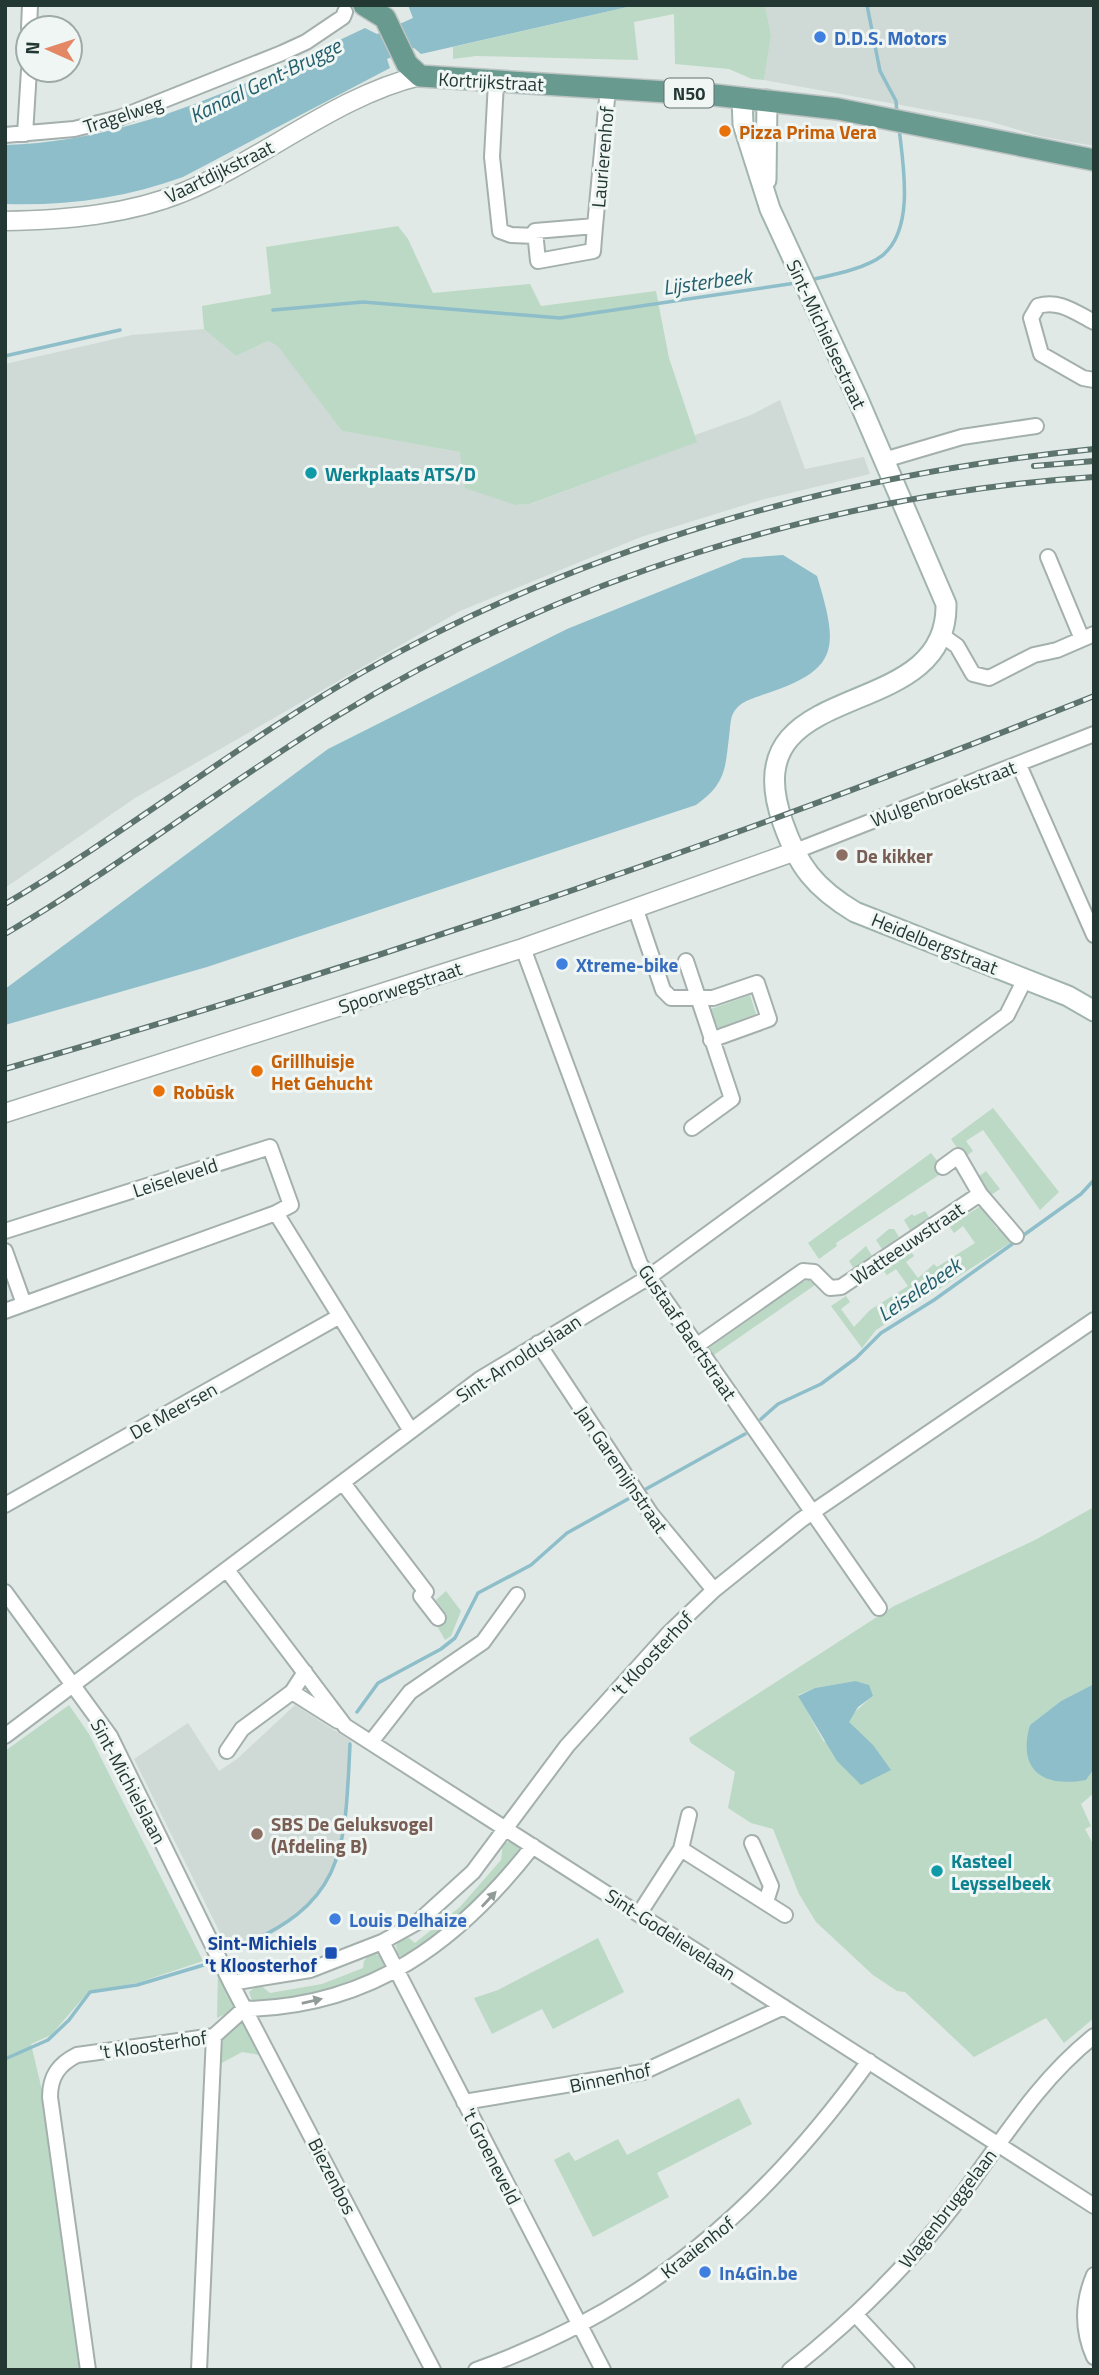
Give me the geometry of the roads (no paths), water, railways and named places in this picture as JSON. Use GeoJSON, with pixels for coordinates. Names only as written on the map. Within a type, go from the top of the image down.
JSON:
{"type":"FeatureCollection","features":[{"type":"Feature","properties":{"kind":"main road","name":"Kortrijkstraat"},"geometry":{"type":"LineString","coordinates":[[364,8],[385,18],[401,54],[420,76],[600,87]]}},
{"type":"Feature","properties":{"kind":"main road","name":"N50"},"geometry":{"type":"LineString","coordinates":[[600,87],[767,100],[884,117],[1094,160]]}},
{"type":"Feature","properties":{"kind":"main road","name":"Sint-Michielsestraat"},"geometry":{"type":"LineString","coordinates":[[742,98],[746,135],[770,209],[941,588],[946,604],[943,636]]}},
{"type":"Feature","properties":{"kind":"main road","name":"Sint-Michielsestraat"},"geometry":{"type":"LineString","coordinates":[[767,100],[765,151],[770,209]]}},
{"type":"Feature","properties":{"kind":"main road"},"geometry":{"type":"LineString","coordinates":[[793,852],[774,788],[780,757],[787,743],[817,715],[904,678],[926,659],[943,636]]}},
{"type":"Feature","properties":{"kind":"main road","name":"Heidelbergstraat"},"geometry":{"type":"LineString","coordinates":[[793,852],[821,887],[855,912],[1068,996],[1094,1011]]}},
{"type":"Feature","properties":{"kind":"street","name":"Tragelweg"},"geometry":{"type":"LineString","coordinates":[[5,135],[92,126],[194,90],[306,42],[342,17],[364,8]]}},
{"type":"Feature","properties":{"kind":"street","name":"Vaartdijkstraat"},"geometry":{"type":"LineString","coordinates":[[5,222],[101,214],[164,199],[208,180],[348,105],[420,76]]}},
{"type":"Feature","properties":{"kind":"street"},"geometry":{"type":"LineString","coordinates":[[495,82],[492,157],[500,231],[511,235],[536,236]]}},
{"type":"Feature","properties":{"kind":"street"},"geometry":{"type":"LineString","coordinates":[[25,134],[28,84]]}},
{"type":"Feature","properties":{"kind":"street","name":"Laurierenhof"},"geometry":{"type":"LineString","coordinates":[[595,226],[535,230],[538,261],[593,251],[595,226],[600,87]]}},
{"type":"Feature","properties":{"kind":"street"},"geometry":{"type":"LineString","coordinates":[[1094,322],[1066,307],[1051,304],[1038,306],[1031,318],[1041,354],[1083,379],[1094,380]]}},
{"type":"Feature","properties":{"kind":"street"},"geometry":{"type":"LineString","coordinates":[[884,460],[962,437],[1036,426]]}},
{"type":"Feature","properties":{"kind":"street"},"geometry":{"type":"LineString","coordinates":[[943,636],[957,646],[972,674],[989,678],[1034,655],[1088,636],[1048,557]]}},
{"type":"Feature","properties":{"kind":"street","name":"Wulgenbroekstraat"},"geometry":{"type":"LineString","coordinates":[[793,852],[1094,734]]}},
{"type":"Feature","properties":{"kind":"street"},"geometry":{"type":"LineString","coordinates":[[1018,765],[1094,935]]}},
{"type":"Feature","properties":{"kind":"street","name":"Spoorwegstraat"},"geometry":{"type":"LineString","coordinates":[[5,1113],[523,948],[793,852]]}},
{"type":"Feature","properties":{"kind":"street"},"geometry":{"type":"LineString","coordinates":[[636,910],[667,996],[675,1000],[713,998],[757,984],[769,1019],[711,1040]]}},
{"type":"Feature","properties":{"kind":"street","name":"Gustaaf Baertstraat"},"geometry":{"type":"LineString","coordinates":[[523,948],[640,1264],[879,1608]]}},
{"type":"Feature","properties":{"kind":"street"},"geometry":{"type":"LineString","coordinates":[[686,961],[732,1099],[692,1128]]}},
{"type":"Feature","properties":{"kind":"street","name":"Sint-Arnolduslaan"},"geometry":{"type":"LineString","coordinates":[[5,1735],[480,1379],[649,1277],[1007,1015],[1026,979]]}},
{"type":"Feature","properties":{"kind":"street","name":"Leiseleveld"},"geometry":{"type":"LineString","coordinates":[[5,1231],[270,1147],[290,1205],[276,1213]]}},
{"type":"Feature","properties":{"kind":"street","name":"Watteeuwstraat"},"geometry":{"type":"LineString","coordinates":[[943,1167],[958,1156],[980,1194],[1016,1236]]}},
{"type":"Feature","properties":{"kind":"street","name":"Watteeuwstraat"},"geometry":{"type":"LineString","coordinates":[[696,1346],[803,1271],[814,1272],[830,1287],[841,1287],[980,1194]]}},
{"type":"Feature","properties":{"kind":"street"},"geometry":{"type":"LineString","coordinates":[[5,1311],[276,1213],[411,1431]]}},
{"type":"Feature","properties":{"kind":"street"},"geometry":{"type":"LineString","coordinates":[[5,1251],[24,1304]]}},
{"type":"Feature","properties":{"kind":"street","name":"De Meersen"},"geometry":{"type":"LineString","coordinates":[[5,1505],[340,1316]]}},
{"type":"Feature","properties":{"kind":"street","name":"'t Kloosterhof"},"geometry":{"type":"LineString","coordinates":[[231,1983],[310,1970],[382,1942],[418,1922],[473,1872],[567,1746],[669,1633],[714,1590],[774,1539],[1094,1320]]}},
{"type":"Feature","properties":{"kind":"street","name":"Jan Garemijnstraat"},"geometry":{"type":"LineString","coordinates":[[538,1343],[651,1514],[714,1590]]}},
{"type":"Feature","properties":{"kind":"street"},"geometry":{"type":"LineString","coordinates":[[343,1483],[426,1592],[421,1596],[438,1618]]}},
{"type":"Feature","properties":{"kind":"street","name":"Sint-Godelievelaan"},"geometry":{"type":"LineString","coordinates":[[227,1570],[345,1726]]}},
{"type":"Feature","properties":{"kind":"street","name":"Sint-Michielslaan"},"geometry":{"type":"LineString","coordinates":[[5,1592],[110,1736],[231,1983]]}},
{"type":"Feature","properties":{"kind":"street"},"geometry":{"type":"LineString","coordinates":[[371,1742],[410,1692],[483,1642],[517,1595]]}},
{"type":"Feature","properties":{"kind":"street"},"geometry":{"type":"LineString","coordinates":[[227,1751],[242,1729],[292,1692],[305,1672]]}},
{"type":"Feature","properties":{"kind":"street","name":"Sint-Godelievelaan"},"geometry":{"type":"LineString","coordinates":[[292,1692],[1094,2206]]}},
{"type":"Feature","properties":{"kind":"street"},"geometry":{"type":"LineString","coordinates":[[639,1914],[681,1849],[689,1815]]}},
{"type":"Feature","properties":{"kind":"street"},"geometry":{"type":"LineString","coordinates":[[752,1843],[771,1886],[766,1902]]}},
{"type":"Feature","properties":{"kind":"street"},"geometry":{"type":"LineString","coordinates":[[244,2009],[276,2008],[316,2001],[397,1970],[443,1941],[475,1913],[533,1846]]}},
{"type":"Feature","properties":{"kind":"street"},"geometry":{"type":"LineString","coordinates":[[681,1849],[785,1914]]}},
{"type":"Feature","properties":{"kind":"street","name":"'t Groeneveld"},"geometry":{"type":"LineString","coordinates":[[382,1942],[603,2370]]}},
{"type":"Feature","properties":{"kind":"street","name":"Biezenbos"},"geometry":{"type":"LineString","coordinates":[[231,1983],[433,2370]]}},
{"type":"Feature","properties":{"kind":"street","name":"Binnenhof"},"geometry":{"type":"LineString","coordinates":[[464,2102],[643,2072],[784,2007]]}},
{"type":"Feature","properties":{"kind":"street","name":"'t Kloosterhof"},"geometry":{"type":"LineString","coordinates":[[88,2370],[50,2097],[53,2076],[59,2067],[77,2055],[214,2036],[244,2009]]}},
{"type":"Feature","properties":{"kind":"street"},"geometry":{"type":"LineString","coordinates":[[199,2370],[214,2036]]}},
{"type":"Feature","properties":{"kind":"street","name":"Wagenbruggelaan"},"geometry":{"type":"LineString","coordinates":[[790,2370],[855,2314],[932,2233],[1044,2083],[1094,2036]]}},
{"type":"Feature","properties":{"kind":"street","name":"Kraaienhof"},"geometry":{"type":"LineString","coordinates":[[476,2370],[580,2326],[655,2280],[737,2216],[799,2153],[869,2061]]}},
{"type":"Feature","properties":{"kind":"street"},"geometry":{"type":"LineString","coordinates":[[1094,2275],[1086,2301],[1085,2320],[1094,2357]]}},
{"type":"Feature","properties":{"kind":"street"},"geometry":{"type":"LineString","coordinates":[[855,2314],[907,2370]]}},
{"type":"Feature","properties":{"kind":"water","name":"Kanaal Gent-Brugge"},"geometry":{"type":"Polygon","coordinates":[[[408,5],[636,5],[421,54],[414,48],[387,59],[390,68],[183,177],[161,184],[118,195],[73,202],[5,204],[5,145],[53,141],[99,133],[190,106],[279,69],[365,28],[377,34],[413,18],[408,5]]]}},
{"type":"Feature","properties":{"kind":"water"},"geometry":{"type":"Polygon","coordinates":[[[783,555],[817,576],[829,622],[827,653],[819,666],[807,676],[788,686],[748,700],[734,711],[722,776],[713,790],[696,805],[207,967],[5,1025],[5,989],[328,749],[567,629],[743,558],[783,555]]]}},
{"type":"Feature","properties":{"kind":"water"},"geometry":{"type":"Polygon","coordinates":[[[855,1681],[869,1685],[873,1696],[858,1707],[849,1722],[873,1745],[891,1770],[861,1785],[837,1761],[798,1696],[815,1688],[855,1681]]]}},
{"type":"Feature","properties":{"kind":"water"},"geometry":{"type":"Polygon","coordinates":[[[1094,1684],[1094,1769],[1086,1780],[1071,1782],[1046,1778],[1037,1772],[1027,1754],[1030,1725],[1061,1701],[1094,1684]]]}},
{"type":"Feature","properties":{"kind":"waterway","name":"Lijsterbeek"},"geometry":{"type":"LineString","coordinates":[[867,5],[880,71],[896,101],[897,114]]}},
{"type":"Feature","properties":{"kind":"waterway","name":"Lijsterbeek"},"geometry":{"type":"LineString","coordinates":[[810,280],[848,271],[876,260],[893,243],[900,229],[904,195],[899,128]]}},
{"type":"Feature","properties":{"kind":"waterway","name":"Lijsterbeek"},"geometry":{"type":"LineString","coordinates":[[273,310],[363,302],[560,318],[796,283]]}},
{"type":"Feature","properties":{"kind":"waterway","name":"Lijsterbeek"},"geometry":{"type":"LineString","coordinates":[[5,356],[120,330]]}},
{"type":"Feature","properties":{"kind":"waterway","name":"Leiselebeek"},"geometry":{"type":"LineString","coordinates":[[1021,1237],[1081,1194],[1094,1180]]}},
{"type":"Feature","properties":{"kind":"waterway","name":"Leiselebeek"},"geometry":{"type":"LineString","coordinates":[[761,1419],[778,1404],[821,1384],[856,1358],[881,1333],[934,1300],[1015,1242]]}},
{"type":"Feature","properties":{"kind":"waterway","name":"Leiselebeek"},"geometry":{"type":"LineString","coordinates":[[646,1489],[745,1434]]}},
{"type":"Feature","properties":{"kind":"waterway","name":"Leiselebeek"},"geometry":{"type":"LineString","coordinates":[[357,1712],[378,1683],[441,1649],[455,1638],[478,1593],[531,1565],[567,1533],[628,1499]]}},
{"type":"Feature","properties":{"kind":"waterway","name":"Leiselebeek"},"geometry":{"type":"LineString","coordinates":[[233,1949],[270,1932],[298,1914],[318,1894],[332,1871],[345,1816],[350,1744]]}},
{"type":"Feature","properties":{"kind":"waterway","name":"Leiselebeek"},"geometry":{"type":"LineString","coordinates":[[5,2059],[48,2040],[69,2020],[90,1992],[137,1985],[207,1964]]}},
{"type":"Feature","properties":{"kind":"railway"},"geometry":{"type":"LineString","coordinates":[[5,904],[96,847],[317,699],[448,627],[536,587],[625,552],[810,497],[904,477],[1094,449]]}},
{"type":"Feature","properties":{"kind":"railway"},"geometry":{"type":"LineString","coordinates":[[1034,466],[1094,461]]}},
{"type":"Feature","properties":{"kind":"railway"},"geometry":{"type":"LineString","coordinates":[[5,934],[47,909],[332,719],[419,669],[510,625],[603,586],[698,552],[796,525],[894,503],[994,487],[1094,477]]}},
{"type":"Feature","properties":{"kind":"railway"},"geometry":{"type":"LineString","coordinates":[[5,1069],[281,986],[554,896],[826,800],[1094,696]]}},
{"type":"Feature","properties":{"kind":"place","name":"D.D.S. Motors"},"geometry":{"type":"Point","coordinates":[820,37]}},
{"type":"Feature","properties":{"kind":"place","name":"Pizza Prima Vera"},"geometry":{"type":"Point","coordinates":[725,131]}},
{"type":"Feature","properties":{"kind":"place","name":"Werkplaats ATS/D"},"geometry":{"type":"Point","coordinates":[311,473]}},
{"type":"Feature","properties":{"kind":"place","name":"De kikker"},"geometry":{"type":"Point","coordinates":[842,855]}},
{"type":"Feature","properties":{"kind":"place","name":"Xtreme-bike"},"geometry":{"type":"Point","coordinates":[562,964]}},
{"type":"Feature","properties":{"kind":"place","name":"Grillhuisje Het Gehucht"},"geometry":{"type":"Point","coordinates":[257,1071]}},
{"type":"Feature","properties":{"kind":"place","name":"Robūsk"},"geometry":{"type":"Point","coordinates":[159,1091]}},
{"type":"Feature","properties":{"kind":"place","name":"SBS De Geluksvogel (Afdeling B)"},"geometry":{"type":"Point","coordinates":[257,1834]}},
{"type":"Feature","properties":{"kind":"place","name":"Kasteel Leysselbeek"},"geometry":{"type":"Point","coordinates":[937,1871]}},
{"type":"Feature","properties":{"kind":"place","name":"Louis Delhaize"},"geometry":{"type":"Point","coordinates":[335,1919]}},
{"type":"Feature","properties":{"kind":"place","name":"Sint-Michiels 't Kloosterhof"},"geometry":{"type":"Point","coordinates":[331,1953]}},
{"type":"Feature","properties":{"kind":"place","name":"In4Gin.be"},"geometry":{"type":"Point","coordinates":[705,2272]}}]}
